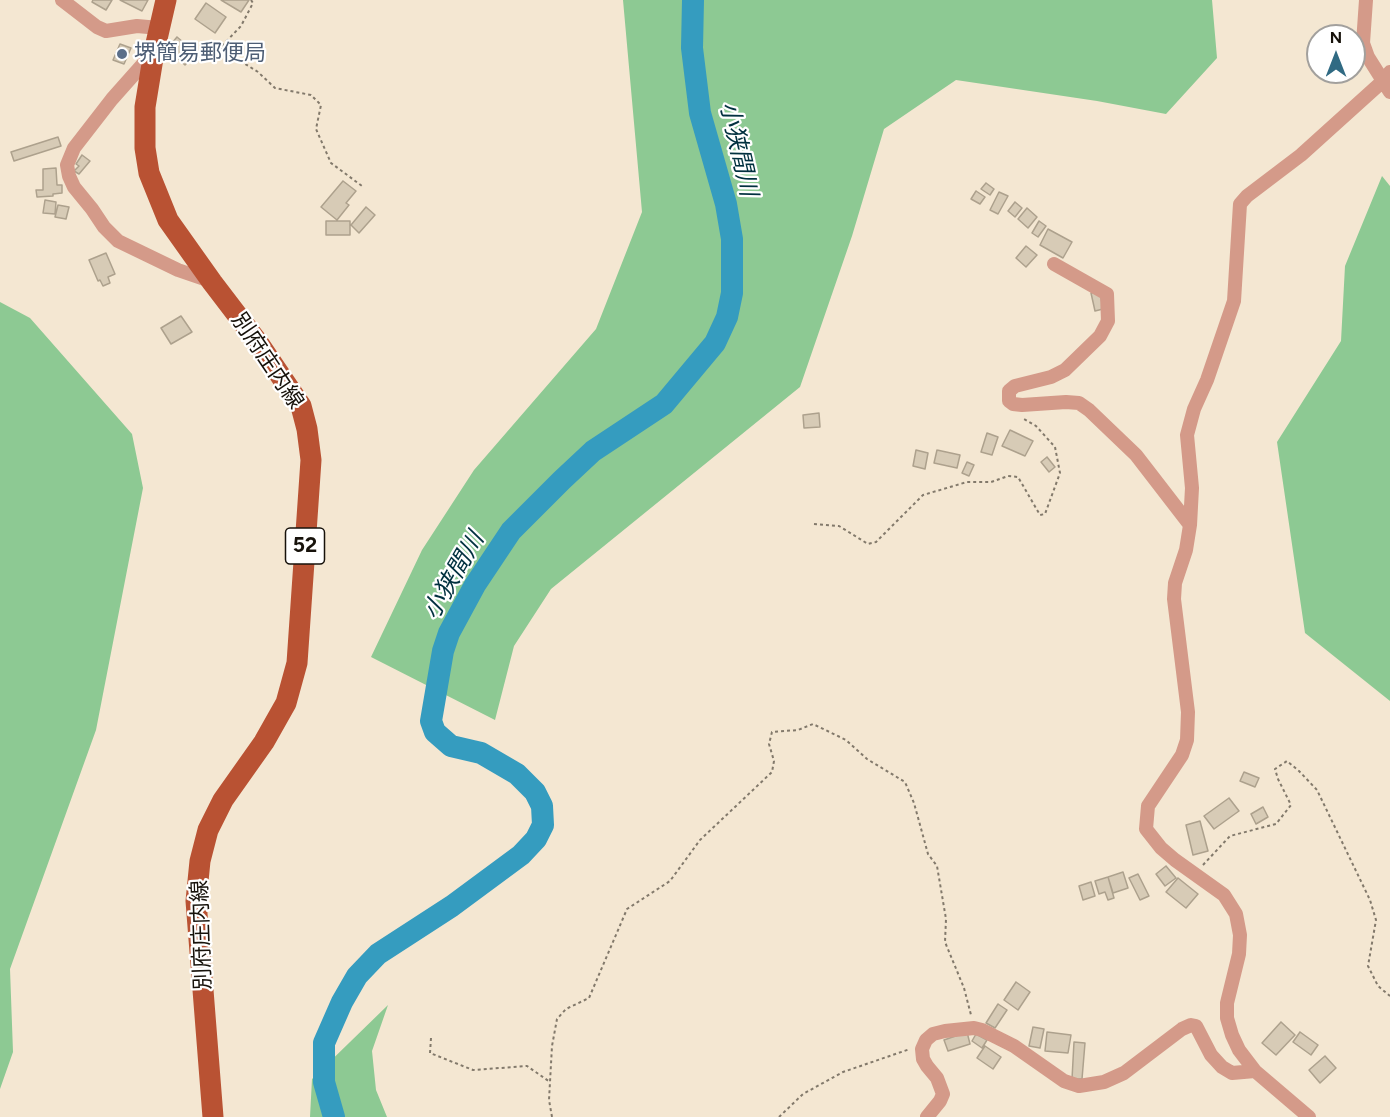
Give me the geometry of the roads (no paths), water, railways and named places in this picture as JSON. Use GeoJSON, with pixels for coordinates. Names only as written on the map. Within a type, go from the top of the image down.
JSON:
{"type":"FeatureCollection","features":[{"type":"Feature","properties":{"kind":"main road","name":"別府庄内線"},"geometry":{"type":"LineString","coordinates":[[166,0],[145,107],[145,148],[149,173],[168,220],[257,341],[301,406],[307,429],[310,460],[297,663],[286,703],[264,742],[223,800],[207,830],[200,861],[196,901],[213,1117]]}},
{"type":"Feature","properties":{"kind":"street"},"geometry":{"type":"LineString","coordinates":[[62,0],[97,27],[106,31],[137,26],[159,28]]}},
{"type":"Feature","properties":{"kind":"street"},"geometry":{"type":"LineString","coordinates":[[1309,1117],[1255,1071],[1239,1050],[1232,1035],[1227,1018],[1227,1003],[1239,954],[1240,935],[1236,914],[1224,895],[1174,860],[1146,829],[1148,806],[1182,754],[1187,740],[1188,712],[1174,599],[1175,583],[1186,550],[1190,525],[1192,488],[1187,435],[1194,409],[1208,380],[1234,301],[1240,204],[1388,82],[1368,57],[1364,44],[1366,0]]}},
{"type":"Feature","properties":{"kind":"street"},"geometry":{"type":"LineString","coordinates":[[154,52],[112,99],[74,148],[68,165],[69,176],[74,187],[104,227],[118,241],[178,270],[212,282]]}},
{"type":"Feature","properties":{"kind":"street"},"geometry":{"type":"LineString","coordinates":[[1054,264],[1107,294],[1108,321],[1100,336],[1065,370],[1009,391],[1010,401],[1013,404],[1066,402],[1079,404],[1089,410],[1136,455],[1190,525]]}},
{"type":"Feature","properties":{"kind":"street"},"geometry":{"type":"LineString","coordinates":[[927,1117],[940,1101],[942,1094],[938,1078],[923,1059],[922,1049],[926,1040],[933,1034],[945,1031],[974,1028],[997,1036],[1064,1081],[1079,1086],[1104,1082],[1124,1073],[1182,1029],[1191,1025],[1196,1026],[1211,1055],[1221,1067],[1232,1073],[1243,1074],[1255,1071]]}},
{"type":"Feature","properties":{"kind":"street"},"geometry":{"type":"LineString","coordinates":[[1287,1099],[1294,1117]]}},
{"type":"Feature","properties":{"kind":"waterway","name":"小狭間川"},"geometry":{"type":"LineString","coordinates":[[334,1117],[324,1082],[324,1043],[342,1002],[357,976],[378,954],[452,906],[521,855],[536,839],[543,825],[542,806],[535,792],[517,774],[481,753],[451,746],[435,732],[431,721],[443,651],[449,633],[475,585],[511,531],[593,451],[664,404],[715,343],[727,317],[732,293],[732,239],[726,204],[700,113],[692,48],[693,0]]}},
{"type":"Feature","properties":{"kind":"place","name":"堺簡易郵便局"},"geometry":{"type":"Point","coordinates":[122,54]}}]}
